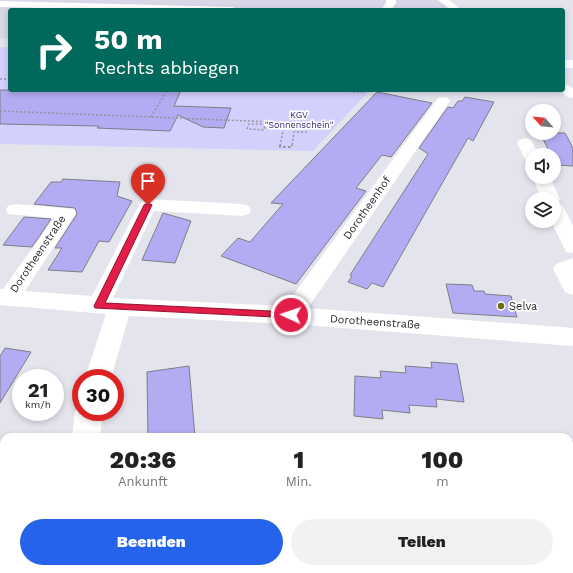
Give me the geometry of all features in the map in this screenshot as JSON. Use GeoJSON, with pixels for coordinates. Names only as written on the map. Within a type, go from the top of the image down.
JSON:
{"type":"FeatureCollection","features":[{"type":"Feature","properties":{"kind":"street"},"geometry":{"type":"LineString","coordinates":[[443,0],[454,8]]}},
{"type":"Feature","properties":{"kind":"street"},"geometry":{"type":"LineString","coordinates":[[0,4],[123,8]]}},
{"type":"Feature","properties":{"kind":"street"},"geometry":{"type":"LineString","coordinates":[[565,88],[573,94]]}},
{"type":"Feature","properties":{"kind":"street","name":"Dorotheenhof"},"geometry":{"type":"LineString","coordinates":[[291,315],[443,101]]}},
{"type":"Feature","properties":{"kind":"street"},"geometry":{"type":"LineString","coordinates":[[525,143],[527,148]]}},
{"type":"Feature","properties":{"kind":"street"},"geometry":{"type":"LineString","coordinates":[[99,369],[109,306],[148,205],[242,210]]}},
{"type":"Feature","properties":{"kind":"street","name":"Dorotheenstraße"},"geometry":{"type":"LineString","coordinates":[[4,297],[67,213],[15,210]]}},
{"type":"Feature","properties":{"kind":"street"},"geometry":{"type":"LineString","coordinates":[[561,221],[573,247]]}},
{"type":"Feature","properties":{"kind":"street"},"geometry":{"type":"LineString","coordinates":[[573,265],[564,269],[573,287]]}},
{"type":"Feature","properties":{"kind":"street","name":"Dorotheenstraße"},"geometry":{"type":"LineString","coordinates":[[4,297],[109,306],[291,315],[573,337]]}},
{"type":"Feature","properties":{"kind":"street"},"geometry":{"type":"LineString","coordinates":[[86,433],[88,421]]}},
{"type":"Feature","properties":{"kind":"path"},"geometry":{"type":"LineString","coordinates":[[151,117],[166,92]]}},
{"type":"Feature","properties":{"kind":"path"},"geometry":{"type":"LineString","coordinates":[[0,111],[324,124]]}},
{"type":"Feature","properties":{"kind":"path"},"geometry":{"type":"LineString","coordinates":[[249,124],[265,124],[264,130],[247,129],[249,124]]}},
{"type":"Feature","properties":{"kind":"path"},"geometry":{"type":"LineString","coordinates":[[284,126],[307,126],[306,132],[294,132],[292,147],[280,147],[284,126]]}},
{"type":"Feature","properties":{"kind":"shaded area"},"geometry":{"type":"Polygon","coordinates":[[[0,0],[443,0],[454,8],[8,8],[8,39],[0,38],[0,0]]]}},
{"type":"Feature","properties":{"kind":"green space","name":"KGV \"Sonnenschein\""},"geometry":{"type":"Polygon","coordinates":[[[8,47],[8,92],[368,92],[313,151],[0,144],[0,48],[8,47]]]}},
{"type":"Feature","properties":{"kind":"building"},"geometry":{"type":"Polygon","coordinates":[[[0,90],[8,90],[8,92],[180,92],[174,106],[231,108],[224,128],[203,127],[178,115],[170,131],[97,128],[99,126],[0,124],[0,90]]]}},
{"type":"Feature","properties":{"kind":"building"},"geometry":{"type":"Polygon","coordinates":[[[377,92],[432,103],[391,157],[382,155],[356,188],[366,191],[296,284],[221,256],[238,238],[250,242],[283,204],[271,203],[377,92]]]}},
{"type":"Feature","properties":{"kind":"building"},"geometry":{"type":"Polygon","coordinates":[[[465,97],[494,102],[473,141],[468,138],[383,287],[372,283],[367,289],[348,282],[352,276],[350,275],[428,154],[419,148],[448,107],[453,108],[458,101],[462,101],[465,97]]]}},
{"type":"Feature","properties":{"kind":"building"},"geometry":{"type":"Polygon","coordinates":[[[561,133],[565,133],[573,148],[573,166],[561,165],[561,148],[548,148],[544,140],[561,140],[561,133]]]}},
{"type":"Feature","properties":{"kind":"building"},"geometry":{"type":"Polygon","coordinates":[[[63,179],[120,182],[117,196],[132,201],[109,242],[99,241],[82,272],[48,270],[62,248],[55,248],[77,214],[75,208],[34,204],[51,182],[61,182],[63,179]]]}},
{"type":"Feature","properties":{"kind":"building"},"geometry":{"type":"Polygon","coordinates":[[[163,213],[191,221],[175,263],[142,260],[163,213]]]}},
{"type":"Feature","properties":{"kind":"building"},"geometry":{"type":"Polygon","coordinates":[[[24,217],[51,219],[32,247],[3,245],[24,217]]]}},
{"type":"Feature","properties":{"kind":"building"},"geometry":{"type":"Polygon","coordinates":[[[446,284],[472,285],[474,291],[484,291],[485,294],[511,296],[517,317],[453,313],[446,284]]]}},
{"type":"Feature","properties":{"kind":"building"},"geometry":{"type":"Polygon","coordinates":[[[5,348],[31,352],[21,369],[12,369],[12,383],[0,403],[0,356],[5,348]]]}},
{"type":"Feature","properties":{"kind":"building"},"geometry":{"type":"Polygon","coordinates":[[[431,362],[457,364],[464,402],[436,399],[437,407],[409,405],[410,413],[382,410],[383,419],[354,416],[355,376],[381,378],[380,371],[406,373],[405,366],[432,368],[431,362]]]}},
{"type":"Feature","properties":{"kind":"building"},"geometry":{"type":"Polygon","coordinates":[[[189,366],[195,433],[148,433],[147,372],[189,366]]]}},
{"type":"Feature","properties":{"kind":"place","name":"Selva"},"geometry":{"type":"Point","coordinates":[501,306]}},
{"type":"Feature","properties":{"kind":"route"},"geometry":{"type":"LineString","coordinates":[[148,205],[98,306],[291,315]]}}]}
